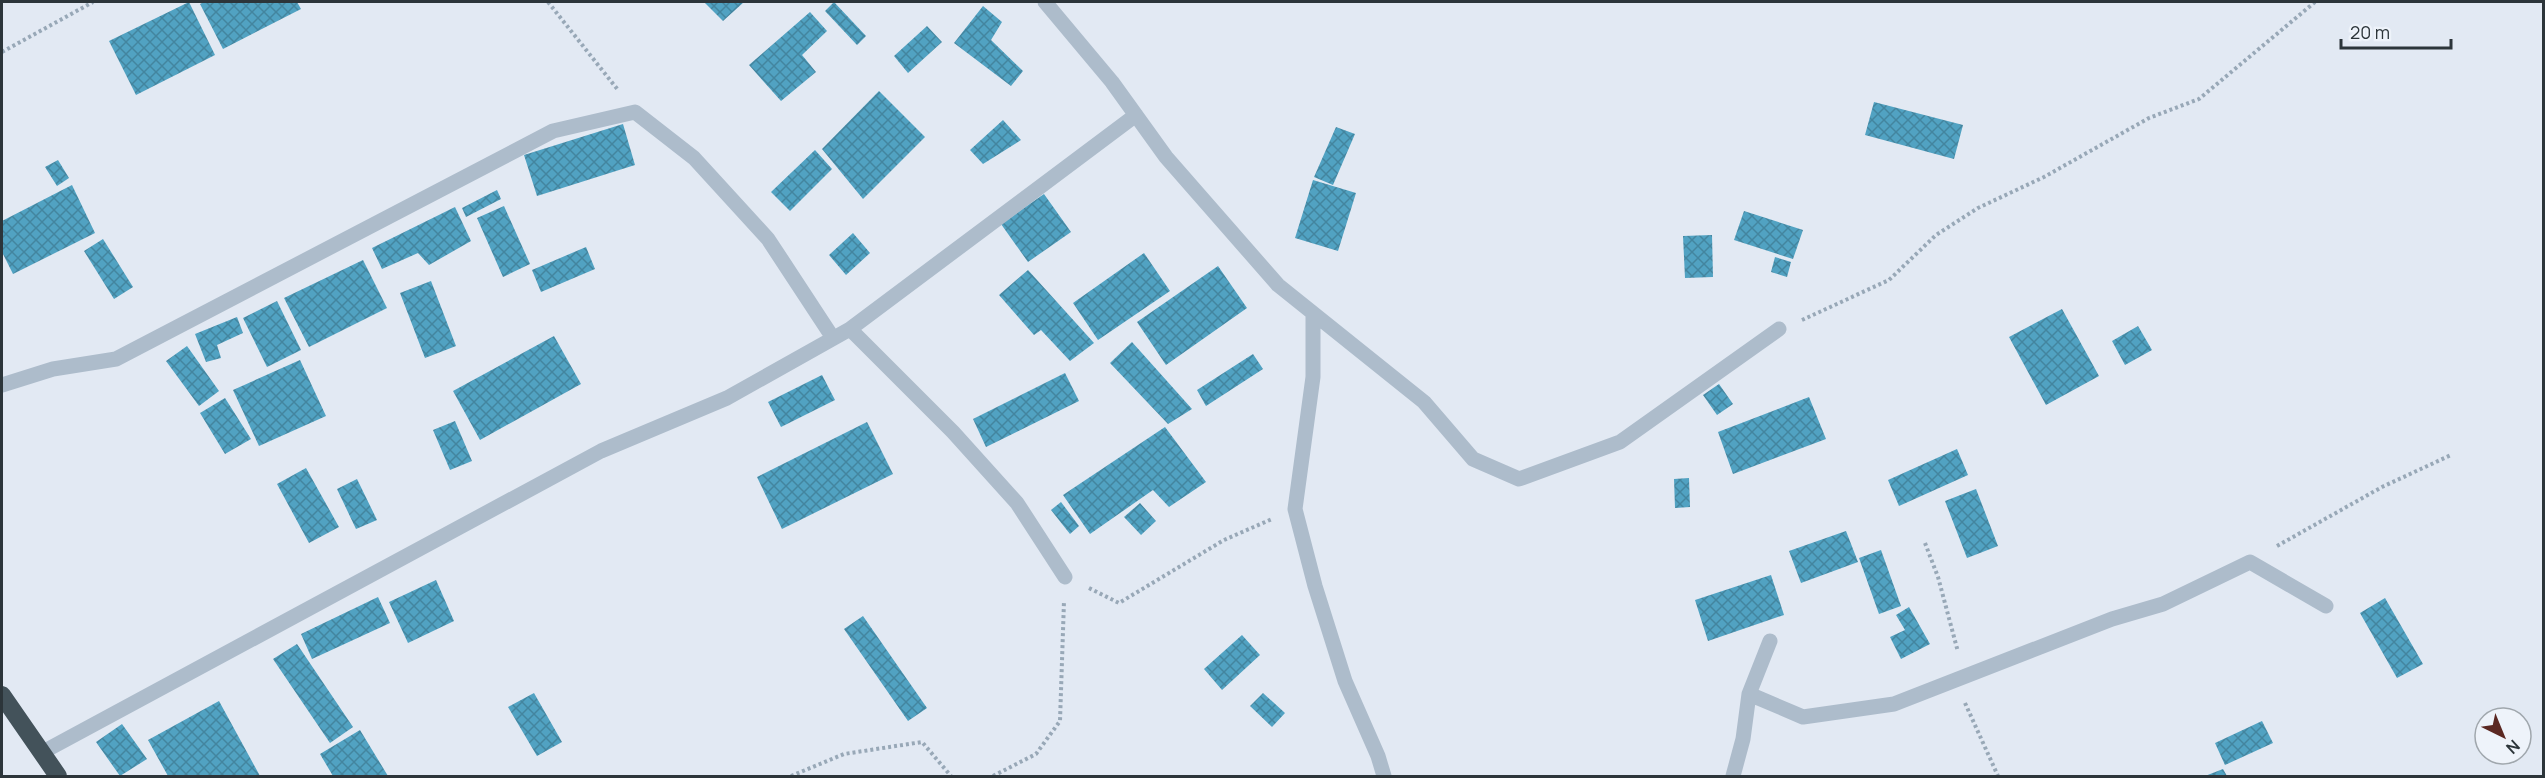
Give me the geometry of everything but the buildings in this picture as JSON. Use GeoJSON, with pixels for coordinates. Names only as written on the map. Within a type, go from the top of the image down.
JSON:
{"type":"FeatureCollection","features":[{"type":"Feature","properties":{"kind":"highway"},"geometry":{"type":"LineString","coordinates":[[2,695],[58,777]]}},
{"type":"Feature","properties":{"kind":"street"},"geometry":{"type":"LineString","coordinates":[[1045,2],[1136,115],[1166,157],[1278,285],[1424,402],[1473,459],[1519,479],[1620,442],[1779,329]]}},
{"type":"Feature","properties":{"kind":"street"},"geometry":{"type":"LineString","coordinates":[[2,385],[53,369],[116,360],[553,131],[635,112],[694,158],[768,239],[833,338]]}},
{"type":"Feature","properties":{"kind":"street"},"geometry":{"type":"LineString","coordinates":[[41,753],[601,451],[727,398],[850,329],[1136,115]]}},
{"type":"Feature","properties":{"kind":"street"},"geometry":{"type":"LineString","coordinates":[[1313,313],[1313,376],[1295,509],[1315,586],[1345,681],[1378,756],[1384,777]]}},
{"type":"Feature","properties":{"kind":"street"},"geometry":{"type":"LineString","coordinates":[[850,329],[953,432],[1017,503],[1065,577]]}},
{"type":"Feature","properties":{"kind":"street"},"geometry":{"type":"LineString","coordinates":[[1749,694],[1803,717],[1894,704],[2112,619],[2163,604],[2250,562],[2326,606]]}},
{"type":"Feature","properties":{"kind":"street"},"geometry":{"type":"LineString","coordinates":[[1733,777],[1743,739],[1749,694],[1770,641]]}},
{"type":"Feature","properties":{"kind":"path"},"geometry":{"type":"LineString","coordinates":[[2,52],[93,2]]}},
{"type":"Feature","properties":{"kind":"path"},"geometry":{"type":"LineString","coordinates":[[548,2],[635,112]]}},
{"type":"Feature","properties":{"kind":"path"},"geometry":{"type":"LineString","coordinates":[[1779,329],[1889,280],[1936,235],[1978,208],[2044,177],[2149,118],[2199,99],[2315,2]]}},
{"type":"Feature","properties":{"kind":"path"},"geometry":{"type":"LineString","coordinates":[[2250,562],[2382,487],[2451,455]]}},
{"type":"Feature","properties":{"kind":"path"},"geometry":{"type":"LineString","coordinates":[[993,777],[1036,754],[1060,721],[1065,577],[1119,603],[1224,540],[1295,509]]}},
{"type":"Feature","properties":{"kind":"path"},"geometry":{"type":"LineString","coordinates":[[791,777],[844,754],[922,742],[951,777]]}}]}
